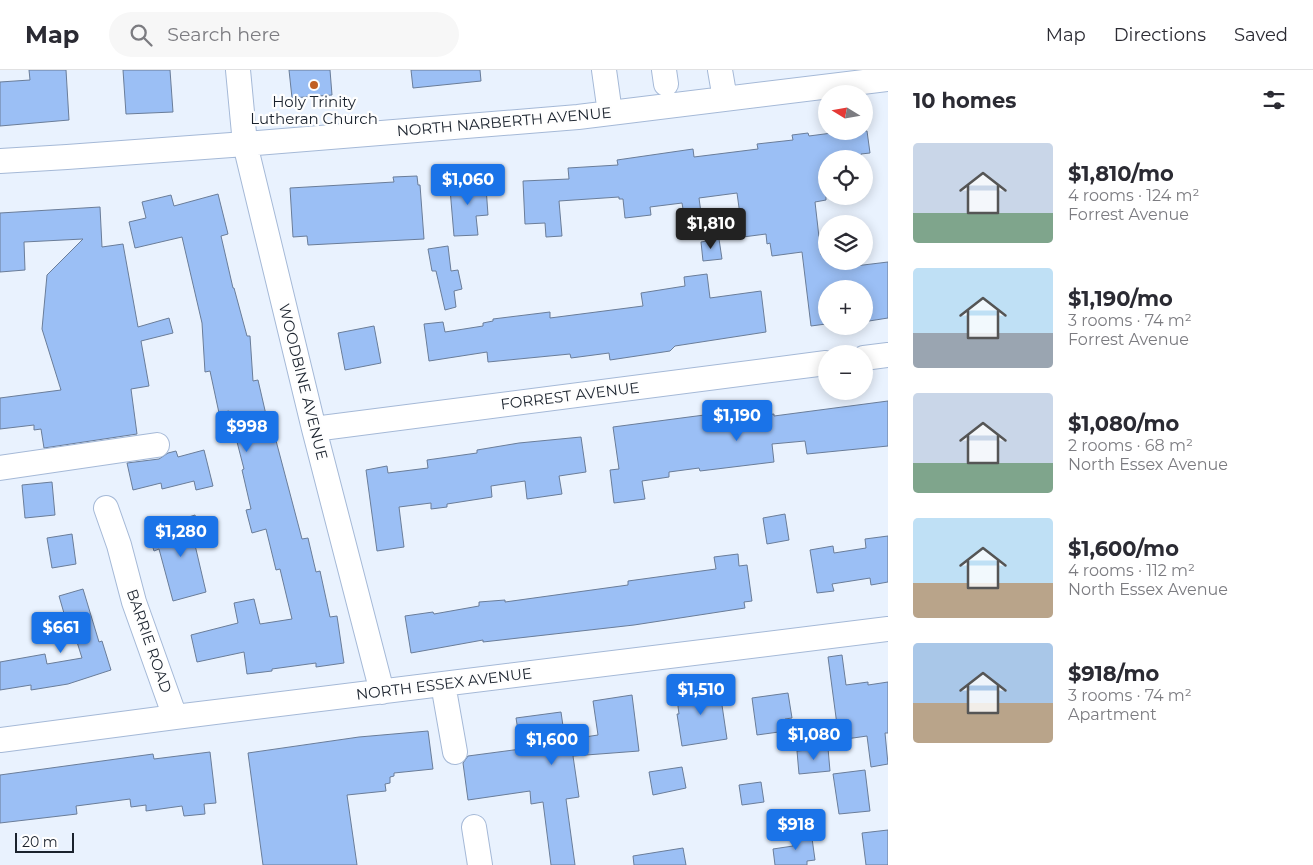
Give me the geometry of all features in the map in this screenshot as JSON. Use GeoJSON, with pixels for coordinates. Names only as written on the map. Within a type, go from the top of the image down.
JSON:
{"type":"FeatureCollection","features":[{"type":"Feature","properties":{"kind":"street","name":"WOODBINE AVENUE"},"geometry":{"type":"LineString","coordinates":[[238,70],[245,144],[314,429],[382,692]]}},
{"type":"Feature","properties":{"kind":"street"},"geometry":{"type":"LineString","coordinates":[[604,70],[610,113]]}},
{"type":"Feature","properties":{"kind":"street"},"geometry":{"type":"LineString","coordinates":[[720,70],[725,99]]}},
{"type":"Feature","properties":{"kind":"street","name":"NORTH NARBERTH AVENUE"},"geometry":{"type":"LineString","coordinates":[[0,161],[245,144],[610,113],[888,79]]}},
{"type":"Feature","properties":{"kind":"street"},"geometry":{"type":"LineString","coordinates":[[873,357],[888,355]]}},
{"type":"Feature","properties":{"kind":"street","name":"FORREST AVENUE"},"geometry":{"type":"LineString","coordinates":[[314,429],[818,364]]}},
{"type":"Feature","properties":{"kind":"street"},"geometry":{"type":"LineString","coordinates":[[0,468],[156,445]]}},
{"type":"Feature","properties":{"kind":"street","name":"BARRIE ROAD"},"geometry":{"type":"LineString","coordinates":[[106,508],[119,545],[134,602],[174,716]]}},
{"type":"Feature","properties":{"kind":"street","name":"NORTH ESSEX AVENUE"},"geometry":{"type":"LineString","coordinates":[[0,740],[174,716],[888,629]]}},
{"type":"Feature","properties":{"kind":"street"},"geometry":{"type":"LineString","coordinates":[[443,684],[455,752]]}},
{"type":"Feature","properties":{"kind":"street"},"geometry":{"type":"LineString","coordinates":[[474,828],[480,865]]}},
{"type":"Feature","properties":{"kind":"building"},"geometry":{"type":"Polygon","coordinates":[[[29,70],[66,70],[69,120],[0,126],[0,82],[30,80],[29,70]]]}},
{"type":"Feature","properties":{"kind":"building"},"geometry":{"type":"Polygon","coordinates":[[[123,70],[170,70],[173,112],[126,114],[123,70]]]}},
{"type":"Feature","properties":{"kind":"building","name":"Holy Trinity Lutheran Church"},"geometry":{"type":"Polygon","coordinates":[[[289,70],[330,70],[332,95],[292,98],[289,70]]]}},
{"type":"Feature","properties":{"kind":"building"},"geometry":{"type":"Polygon","coordinates":[[[411,70],[480,70],[481,81],[413,88],[411,70]]]}},
{"type":"Feature","properties":{"kind":"building"},"geometry":{"type":"Polygon","coordinates":[[[808,133],[809,136],[818,135],[818,140],[868,140],[870,150],[818,150],[818,201],[815,202],[818,228],[818,270],[873,270],[873,264],[888,262],[888,318],[873,320],[873,280],[818,280],[818,325],[811,326],[802,252],[772,256],[770,243],[767,244],[766,234],[743,237],[737,193],[699,198],[701,213],[684,215],[682,203],[650,207],[651,215],[625,218],[623,199],[619,199],[619,197],[559,201],[562,236],[546,237],[545,223],[525,224],[523,181],[569,179],[568,168],[618,165],[617,160],[693,149],[694,157],[758,149],[757,144],[793,140],[792,135],[808,133]]]}},
{"type":"Feature","properties":{"kind":"building"},"geometry":{"type":"Polygon","coordinates":[[[417,176],[418,185],[420,185],[424,239],[308,245],[307,236],[293,237],[290,188],[394,182],[393,177],[417,176]]]}},
{"type":"Feature","properties":{"kind":"building"},"geometry":{"type":"Polygon","coordinates":[[[477,177],[478,188],[486,187],[488,215],[476,216],[478,235],[454,236],[450,189],[460,189],[459,178],[477,177]]]}},
{"type":"Feature","properties":{"kind":"building"},"geometry":{"type":"Polygon","coordinates":[[[218,194],[228,234],[221,236],[233,288],[247,336],[250,336],[253,381],[258,380],[267,419],[270,418],[302,539],[308,538],[316,572],[320,571],[330,617],[337,616],[344,663],[316,667],[316,663],[247,674],[244,652],[197,662],[191,635],[238,623],[234,603],[254,599],[260,624],[292,619],[280,569],[276,570],[266,529],[252,533],[246,510],[251,509],[242,470],[244,469],[229,411],[219,413],[210,371],[205,372],[202,323],[182,237],[135,248],[129,222],[146,218],[142,202],[171,195],[174,206],[218,194]]]}},
{"type":"Feature","properties":{"kind":"building"},"geometry":{"type":"Polygon","coordinates":[[[100,207],[102,247],[123,244],[138,327],[169,318],[173,333],[141,341],[149,386],[131,389],[137,434],[44,448],[41,429],[34,430],[34,425],[0,429],[0,398],[61,390],[42,329],[47,275],[83,239],[24,242],[25,270],[0,272],[0,213],[100,207]]]}},
{"type":"Feature","properties":{"kind":"building"},"geometry":{"type":"Polygon","coordinates":[[[719,239],[722,259],[703,261],[701,242],[719,239]]]}},
{"type":"Feature","properties":{"kind":"building"},"geometry":{"type":"Polygon","coordinates":[[[448,246],[451,271],[458,270],[462,289],[454,291],[456,307],[445,310],[436,271],[432,271],[428,249],[448,246]]]}},
{"type":"Feature","properties":{"kind":"building"},"geometry":{"type":"Polygon","coordinates":[[[707,274],[710,298],[761,291],[766,332],[675,346],[670,351],[610,360],[609,353],[571,358],[570,354],[488,362],[487,352],[429,361],[424,324],[443,322],[445,332],[483,326],[483,323],[493,321],[493,319],[550,312],[550,318],[643,306],[641,293],[685,286],[684,277],[707,274]]]}},
{"type":"Feature","properties":{"kind":"building"},"geometry":{"type":"Polygon","coordinates":[[[374,326],[381,363],[345,370],[338,333],[374,326]]]}},
{"type":"Feature","properties":{"kind":"building"},"geometry":{"type":"Polygon","coordinates":[[[888,401],[888,446],[807,454],[805,441],[772,444],[774,462],[700,471],[699,468],[669,472],[669,477],[642,481],[645,499],[614,503],[610,470],[619,469],[613,427],[727,412],[728,419],[774,414],[774,416],[888,401]]]}},
{"type":"Feature","properties":{"kind":"building"},"geometry":{"type":"Polygon","coordinates":[[[581,437],[586,472],[559,476],[562,494],[527,499],[525,481],[491,486],[492,497],[447,504],[447,507],[431,509],[431,503],[399,507],[404,547],[377,551],[366,470],[387,466],[388,473],[428,468],[427,460],[477,453],[477,450],[519,443],[581,437]]]}},
{"type":"Feature","properties":{"kind":"building"},"geometry":{"type":"Polygon","coordinates":[[[204,450],[213,486],[196,490],[194,481],[162,489],[161,483],[133,490],[127,463],[159,459],[168,453],[176,451],[178,457],[204,450]]]}},
{"type":"Feature","properties":{"kind":"building"},"geometry":{"type":"Polygon","coordinates":[[[52,482],[55,515],[25,518],[22,485],[52,482]]]}},
{"type":"Feature","properties":{"kind":"building"},"geometry":{"type":"Polygon","coordinates":[[[785,514],[789,540],[767,544],[763,518],[785,514]]]}},
{"type":"Feature","properties":{"kind":"building"},"geometry":{"type":"Polygon","coordinates":[[[195,515],[203,543],[195,545],[206,592],[173,601],[159,549],[154,551],[149,535],[178,527],[176,521],[195,515]]]}},
{"type":"Feature","properties":{"kind":"building"},"geometry":{"type":"Polygon","coordinates":[[[72,534],[76,564],[52,568],[47,538],[72,534]]]}},
{"type":"Feature","properties":{"kind":"building"},"geometry":{"type":"Polygon","coordinates":[[[888,536],[888,582],[871,585],[870,578],[832,584],[834,591],[817,593],[810,550],[833,546],[834,553],[866,548],[865,539],[888,536]]]}},
{"type":"Feature","properties":{"kind":"building"},"geometry":{"type":"Polygon","coordinates":[[[738,554],[739,566],[747,565],[752,601],[744,602],[745,608],[634,625],[483,642],[483,640],[411,653],[405,616],[433,612],[434,614],[479,606],[479,602],[505,600],[505,602],[628,585],[628,581],[716,569],[714,557],[738,554]]]}},
{"type":"Feature","properties":{"kind":"building"},"geometry":{"type":"Polygon","coordinates":[[[83,589],[99,642],[102,641],[111,670],[68,684],[31,690],[31,685],[0,690],[0,662],[45,654],[47,664],[82,658],[72,626],[68,627],[59,596],[83,589]]]}},
{"type":"Feature","properties":{"kind":"building"},"geometry":{"type":"Polygon","coordinates":[[[842,655],[846,685],[868,682],[868,685],[888,682],[888,733],[885,733],[888,764],[871,767],[867,736],[839,740],[828,657],[842,655]]]}},
{"type":"Feature","properties":{"kind":"building"},"geometry":{"type":"Polygon","coordinates":[[[719,685],[727,739],[682,746],[677,714],[679,714],[676,691],[719,685]]]}},
{"type":"Feature","properties":{"kind":"building"},"geometry":{"type":"Polygon","coordinates":[[[788,693],[792,718],[785,719],[786,731],[757,735],[752,698],[788,693]]]}},
{"type":"Feature","properties":{"kind":"building"},"geometry":{"type":"Polygon","coordinates":[[[632,695],[639,751],[573,756],[579,797],[566,799],[575,865],[551,865],[543,802],[531,804],[530,791],[468,800],[463,763],[468,756],[521,749],[516,718],[561,712],[565,740],[598,735],[593,701],[632,695]]]}},
{"type":"Feature","properties":{"kind":"building"},"geometry":{"type":"Polygon","coordinates":[[[428,731],[433,769],[394,773],[394,776],[390,777],[390,783],[385,784],[386,791],[347,795],[357,865],[263,865],[248,753],[359,737],[428,731]]]}},
{"type":"Feature","properties":{"kind":"building"},"geometry":{"type":"Polygon","coordinates":[[[828,748],[830,771],[799,774],[797,751],[828,748]]]}},
{"type":"Feature","properties":{"kind":"building"},"geometry":{"type":"Polygon","coordinates":[[[210,752],[216,803],[204,804],[205,814],[184,816],[182,806],[146,811],[146,805],[131,807],[130,799],[76,806],[77,814],[0,823],[0,775],[153,754],[154,759],[210,752]]]}},
{"type":"Feature","properties":{"kind":"building"},"geometry":{"type":"Polygon","coordinates":[[[682,767],[686,788],[653,795],[649,772],[682,767]]]}},
{"type":"Feature","properties":{"kind":"building"},"geometry":{"type":"Polygon","coordinates":[[[865,770],[870,811],[839,814],[833,774],[865,770]]]}},
{"type":"Feature","properties":{"kind":"building"},"geometry":{"type":"Polygon","coordinates":[[[761,782],[764,802],[742,805],[739,785],[761,782]]]}},
{"type":"Feature","properties":{"kind":"building"},"geometry":{"type":"Polygon","coordinates":[[[888,830],[888,865],[866,865],[862,833],[888,830]]]}},
{"type":"Feature","properties":{"kind":"building"},"geometry":{"type":"Polygon","coordinates":[[[811,831],[815,860],[807,861],[807,865],[775,865],[773,849],[793,846],[791,834],[811,831]]]}},
{"type":"Feature","properties":{"kind":"building"},"geometry":{"type":"Polygon","coordinates":[[[683,848],[686,865],[634,865],[633,856],[683,848]]]}},
{"type":"Feature","properties":{"kind":"place","name":"Holy Trinity Lutheran Church"},"geometry":{"type":"Point","coordinates":[314,85]}}]}
